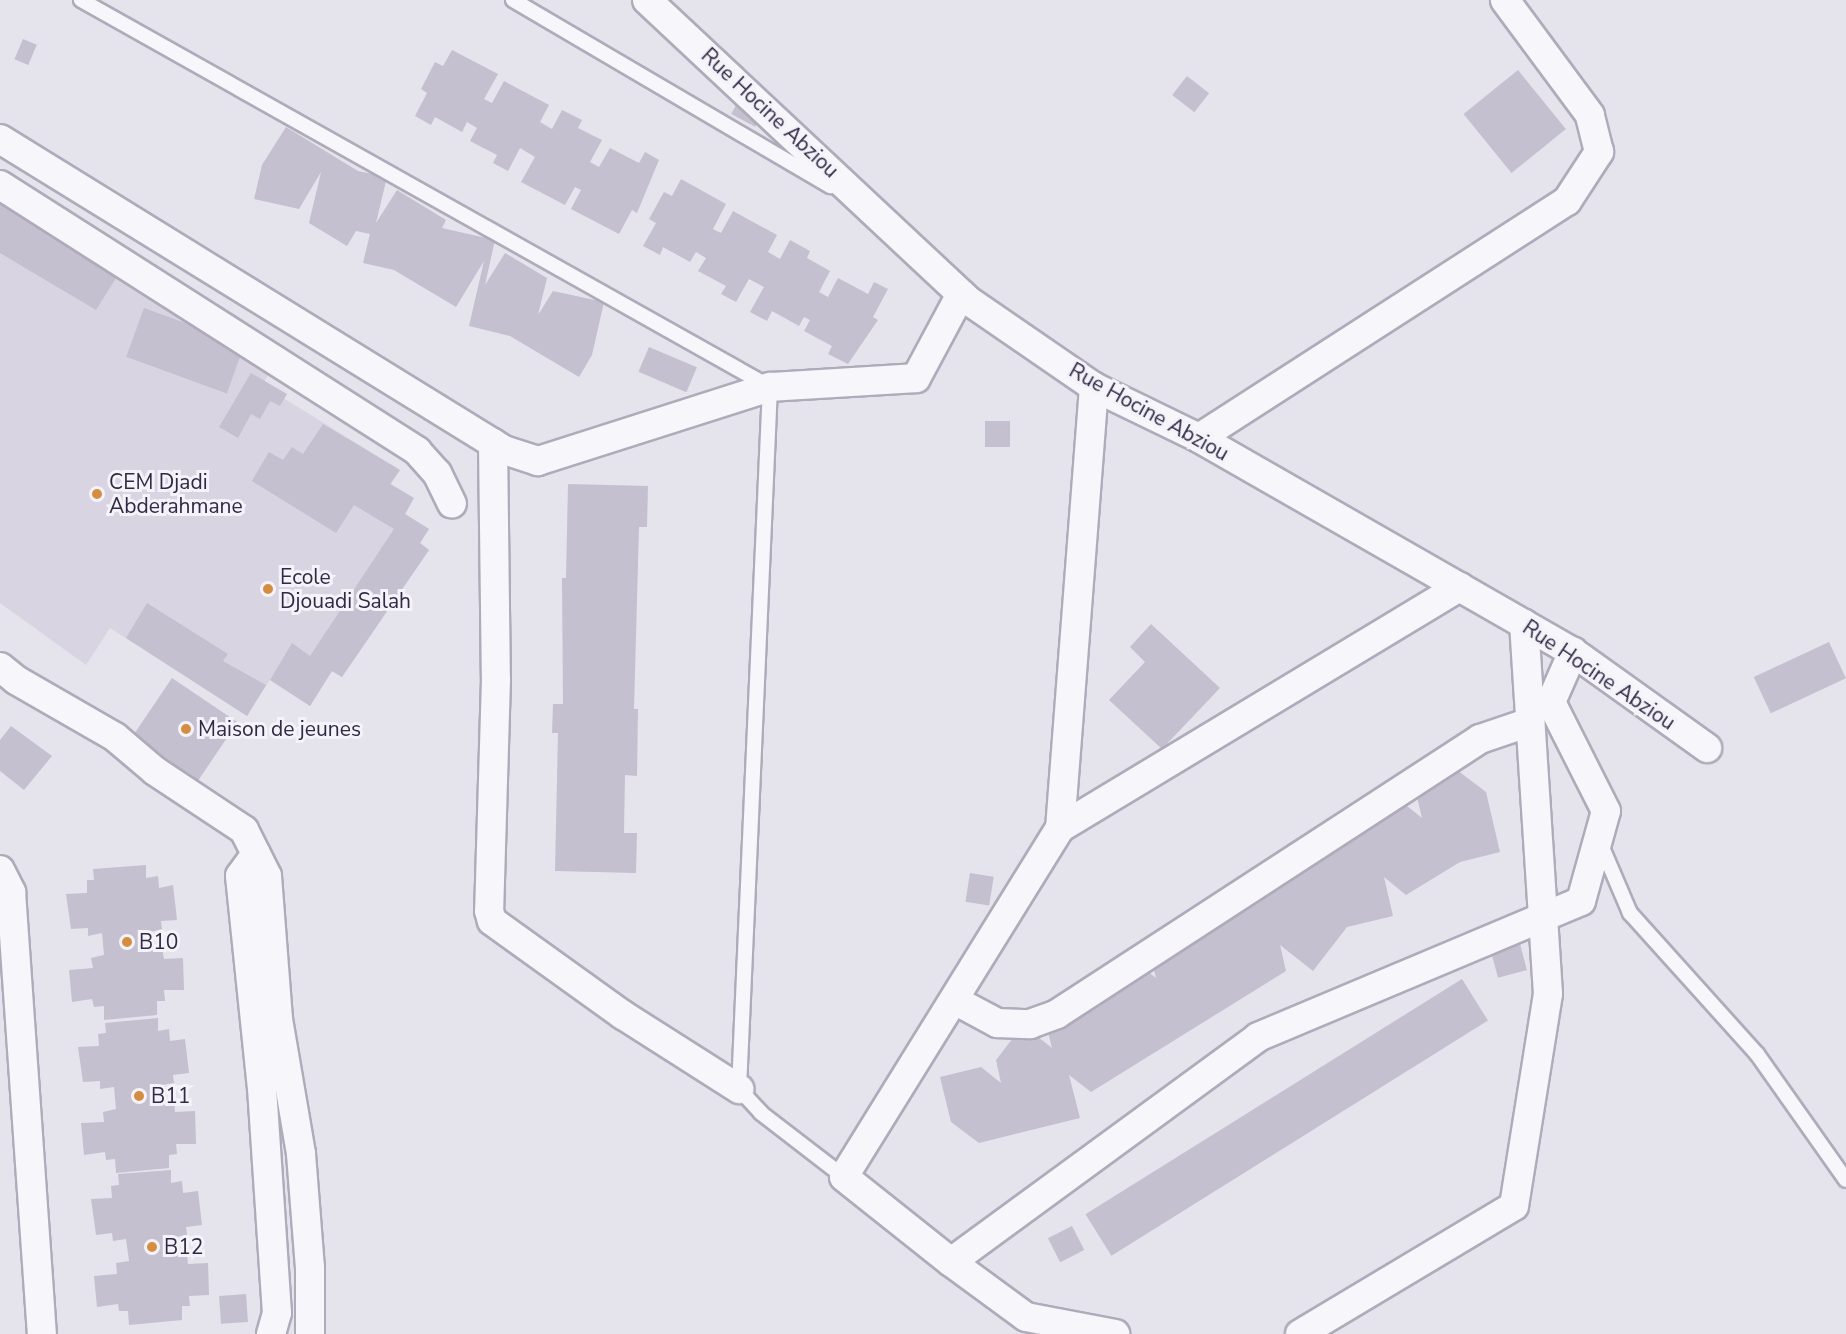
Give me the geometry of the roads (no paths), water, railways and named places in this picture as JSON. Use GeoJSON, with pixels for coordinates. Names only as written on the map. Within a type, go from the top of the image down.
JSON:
{"type":"FeatureCollection","features":[{"type":"Feature","properties":{"kind":"street","name":"Rue Hocine Abziou"},"geometry":{"type":"LineString","coordinates":[[647,0],[882,216],[961,294],[1094,387],[1199,438],[1573,652],[1707,748]]}},
{"type":"Feature","properties":{"kind":"street"},"geometry":{"type":"LineString","coordinates":[[1199,438],[1567,201],[1599,152],[1590,115],[1505,0]]}},
{"type":"Feature","properties":{"kind":"street"},"geometry":{"type":"LineString","coordinates":[[0,139],[493,443],[538,460],[770,387],[916,378],[961,294]]}},
{"type":"Feature","properties":{"kind":"street"},"geometry":{"type":"LineString","coordinates":[[0,185],[417,451],[437,473],[452,504]]}},
{"type":"Feature","properties":{"kind":"street"},"geometry":{"type":"LineString","coordinates":[[1094,387],[1060,828],[956,1001],[844,1177],[951,1262],[1026,1317],[1115,1334]]}},
{"type":"Feature","properties":{"kind":"street"},"geometry":{"type":"LineString","coordinates":[[493,443],[496,679],[489,911],[492,921],[623,1015],[739,1089]]}},
{"type":"Feature","properties":{"kind":"street"},"geometry":{"type":"LineString","coordinates":[[1060,828],[1460,587]]}},
{"type":"Feature","properties":{"kind":"street"},"geometry":{"type":"LineString","coordinates":[[1300,1334],[1514,1206],[1548,994],[1541,917],[1524,624]]}},
{"type":"Feature","properties":{"kind":"street"},"geometry":{"type":"LineString","coordinates":[[951,1262],[1258,1037],[1581,900],[1606,811],[1551,702],[1573,652]]}},
{"type":"Feature","properties":{"kind":"street"},"geometry":{"type":"LineString","coordinates":[[0,667],[16,680],[115,738],[154,771],[244,830],[267,876],[278,1019],[301,1154],[310,1268],[310,1334]]}},
{"type":"Feature","properties":{"kind":"street"},"geometry":{"type":"LineString","coordinates":[[956,1001],[997,1023],[1030,1023],[1058,1014],[1480,739],[1530,722]]}},
{"type":"Feature","properties":{"kind":"street"},"geometry":{"type":"LineString","coordinates":[[256,854],[240,876],[262,1088],[277,1313],[272,1334]]}},
{"type":"Feature","properties":{"kind":"street"},"geometry":{"type":"LineString","coordinates":[[0,870],[11,892],[42,1334]]}},
{"type":"Feature","properties":{"kind":"lane"},"geometry":{"type":"LineString","coordinates":[[81,0],[770,387],[739,1089],[761,1113],[844,1177]]}},
{"type":"Feature","properties":{"kind":"lane"},"geometry":{"type":"LineString","coordinates":[[513,0],[882,216]]}},
{"type":"Feature","properties":{"kind":"lane"},"geometry":{"type":"LineString","coordinates":[[1598,838],[1630,914],[1757,1054],[1846,1180]]}},
{"type":"Feature","properties":{"kind":"place","name":"CEM Djadi Abderahmane"},"geometry":{"type":"Point","coordinates":[97,494]}},
{"type":"Feature","properties":{"kind":"place","name":"Ecole Djouadi Salah"},"geometry":{"type":"Point","coordinates":[268,589]}},
{"type":"Feature","properties":{"kind":"place","name":"Maison de jeunes"},"geometry":{"type":"Point","coordinates":[186,729]}},
{"type":"Feature","properties":{"kind":"place","name":"B10"},"geometry":{"type":"Point","coordinates":[127,942]}},
{"type":"Feature","properties":{"kind":"place","name":"B11"},"geometry":{"type":"Point","coordinates":[139,1096]}},
{"type":"Feature","properties":{"kind":"place","name":"B12"},"geometry":{"type":"Point","coordinates":[152,1247]}}]}
